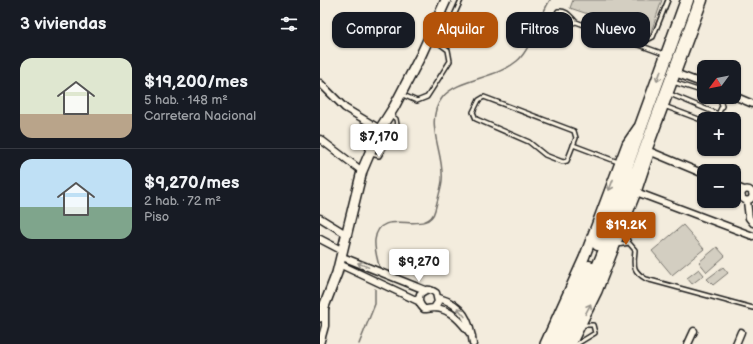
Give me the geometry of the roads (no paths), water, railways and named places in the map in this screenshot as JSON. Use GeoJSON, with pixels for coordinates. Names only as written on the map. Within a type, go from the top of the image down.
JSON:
{"type":"FeatureCollection","features":[{"type":"Feature","properties":{"kind":"highway"},"geometry":{"type":"LineString","coordinates":[[562,344],[584,299],[617,205],[640,125],[687,0]]}},
{"type":"Feature","properties":{"kind":"highway"},"geometry":{"type":"LineString","coordinates":[[553,344],[617,205],[649,145],[701,0]]}},
{"type":"Feature","properties":{"kind":"street"},"geometry":{"type":"LineString","coordinates":[[441,12],[446,0]]}},
{"type":"Feature","properties":{"kind":"street"},"geometry":{"type":"LineString","coordinates":[[320,317],[325,306],[340,257],[362,171],[380,129],[401,94],[424,48]]}},
{"type":"Feature","properties":{"kind":"street"},"geometry":{"type":"LineString","coordinates":[[673,77],[697,82]]}},
{"type":"Feature","properties":{"kind":"street"},"geometry":{"type":"LineString","coordinates":[[320,83],[345,108],[380,129]]}},
{"type":"Feature","properties":{"kind":"street"},"geometry":{"type":"LineString","coordinates":[[741,99],[753,104]]}},
{"type":"Feature","properties":{"kind":"street"},"geometry":{"type":"LineString","coordinates":[[545,344],[584,258],[630,137],[640,125]]}},
{"type":"Feature","properties":{"kind":"street"},"geometry":{"type":"LineString","coordinates":[[320,139],[362,171]]}},
{"type":"Feature","properties":{"kind":"street"},"geometry":{"type":"LineString","coordinates":[[571,344],[590,306],[615,246],[636,192],[649,145],[697,170]]}},
{"type":"Feature","properties":{"kind":"street"},"geometry":{"type":"LineString","coordinates":[[741,189],[752,192],[752,197],[747,201],[749,218],[753,223]]}},
{"type":"Feature","properties":{"kind":"street"},"geometry":{"type":"LineString","coordinates":[[636,192],[753,236]]}},
{"type":"Feature","properties":{"kind":"street"},"geometry":{"type":"LineString","coordinates":[[320,218],[346,234]]}},
{"type":"Feature","properties":{"kind":"street"},"geometry":{"type":"LineString","coordinates":[[320,239],[340,257],[418,301],[424,309],[434,308],[450,313],[472,336]]}},
{"type":"Feature","properties":{"kind":"street"},"geometry":{"type":"LineString","coordinates":[[340,257],[425,290]]}},
{"type":"Feature","properties":{"kind":"street"},"geometry":{"type":"LineString","coordinates":[[418,301],[420,294],[425,290],[431,289],[439,298],[451,302],[462,312],[470,323],[473,344]]}},
{"type":"Feature","properties":{"kind":"street"},"geometry":{"type":"LineString","coordinates":[[434,308],[439,298]]}},
{"type":"Feature","properties":{"kind":"street"},"geometry":{"type":"LineString","coordinates":[[320,344],[325,326],[325,306]]}},
{"type":"Feature","properties":{"kind":"street"},"geometry":{"type":"LineString","coordinates":[[688,344],[694,330]]}},
{"type":"Feature","properties":{"kind":"street"},"geometry":{"type":"LineString","coordinates":[[736,344],[742,332]]}},
{"type":"Feature","properties":{"kind":"lane"},"geometry":{"type":"LineString","coordinates":[[455,12],[461,0]]}},
{"type":"Feature","properties":{"kind":"lane"},"geometry":{"type":"LineString","coordinates":[[650,38],[653,37],[668,0]]}},
{"type":"Feature","properties":{"kind":"lane"},"geometry":{"type":"LineString","coordinates":[[576,22],[568,25],[558,25],[553,20],[558,11],[563,10],[576,22],[581,24]]}},
{"type":"Feature","properties":{"kind":"lane"},"geometry":{"type":"LineString","coordinates":[[401,94],[417,102],[427,97],[450,61],[448,50],[445,48]]}},
{"type":"Feature","properties":{"kind":"lane"},"geometry":{"type":"LineString","coordinates":[[649,48],[666,55]]}},
{"type":"Feature","properties":{"kind":"lane"},"geometry":{"type":"LineString","coordinates":[[673,77],[697,89]]}},
{"type":"Feature","properties":{"kind":"lane"},"geometry":{"type":"LineString","coordinates":[[667,93],[713,112]]}},
{"type":"Feature","properties":{"kind":"lane"},"geometry":{"type":"LineString","coordinates":[[484,97],[574,131],[576,138],[573,145],[567,161],[563,162],[545,154],[529,142],[476,119],[473,112],[479,100],[484,97]]}},
{"type":"Feature","properties":{"kind":"lane"},"geometry":{"type":"LineString","coordinates":[[663,105],[697,118]]}},
{"type":"Feature","properties":{"kind":"lane"},"geometry":{"type":"LineString","coordinates":[[369,154],[379,156],[397,125],[396,119],[390,114]]}},
{"type":"Feature","properties":{"kind":"lane"},"geometry":{"type":"LineString","coordinates":[[573,145],[620,162]]}},
{"type":"Feature","properties":{"kind":"lane"},"geometry":{"type":"LineString","coordinates":[[622,228],[629,243],[635,250],[633,262],[635,269],[646,279],[753,308]]}},
{"type":"Feature","properties":{"kind":"lane"},"geometry":{"type":"LineString","coordinates":[[615,246],[629,243]]}},
{"type":"Feature","properties":{"kind":"lane"},"geometry":{"type":"LineString","coordinates":[[578,344],[595,333],[593,325],[588,324],[579,326]]}},
{"type":"Feature","properties":{"kind":"waterway"},"geometry":{"type":"LineString","coordinates":[[380,270],[375,244],[378,230],[385,224],[394,222],[423,222],[431,218],[435,210],[442,181],[442,170],[434,128],[434,118],[442,98],[448,92],[457,87],[498,72],[517,61],[527,49],[550,0]]}},
{"type":"Feature","properties":{"kind":"waterway"},"geometry":{"type":"LineString","coordinates":[[359,344],[375,304],[375,289]]}}]}
